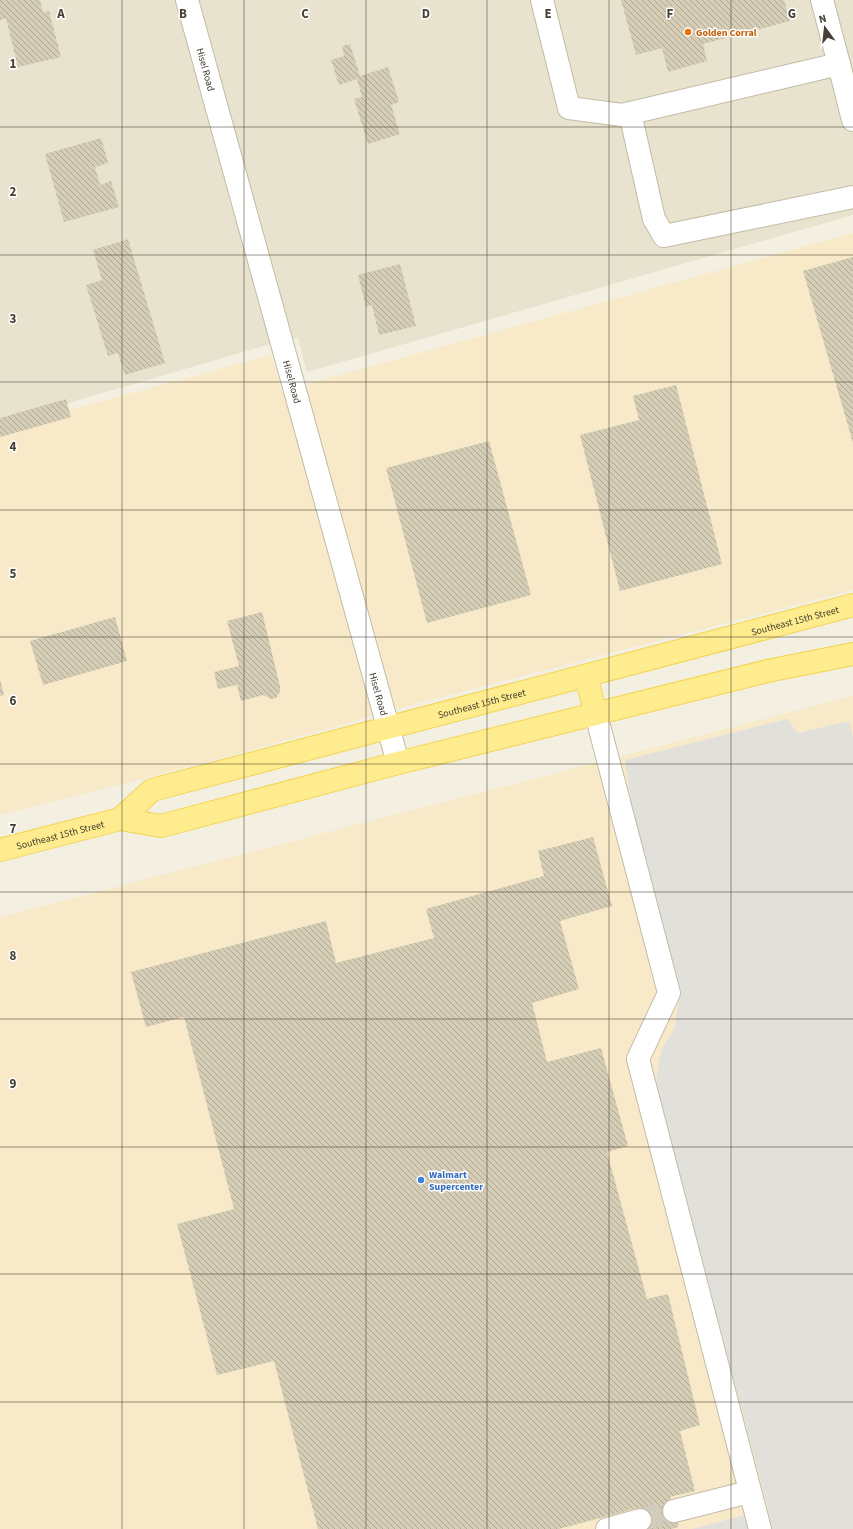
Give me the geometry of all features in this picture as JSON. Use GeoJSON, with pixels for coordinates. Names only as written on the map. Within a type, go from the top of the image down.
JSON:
{"type":"FeatureCollection","features":[{"type":"Feature","properties":{"kind":"main road","name":"Southeast 15th Street"},"geometry":{"type":"LineString","coordinates":[[120,818],[152,790],[853,605]]}},
{"type":"Feature","properties":{"kind":"main road","name":"Southeast 15th Street"},"geometry":{"type":"LineString","coordinates":[[0,850],[120,818],[161,826],[398,763],[772,670],[853,654]]}},
{"type":"Feature","properties":{"kind":"main road"},"geometry":{"type":"LineString","coordinates":[[586,676],[596,714]]}},
{"type":"Feature","properties":{"kind":"street","name":"Hisel Road"},"geometry":{"type":"LineString","coordinates":[[187,0],[398,763]]}},
{"type":"Feature","properties":{"kind":"street"},"geometry":{"type":"LineString","coordinates":[[542,0],[569,108],[622,115],[840,64]]}},
{"type":"Feature","properties":{"kind":"street"},"geometry":{"type":"LineString","coordinates":[[822,0],[840,64],[853,120]]}},
{"type":"Feature","properties":{"kind":"street"},"geometry":{"type":"LineString","coordinates":[[630,113],[654,219],[664,236],[853,196]]}},
{"type":"Feature","properties":{"kind":"street"},"geometry":{"type":"LineString","coordinates":[[596,714],[670,993],[638,1059],[749,1492],[760,1529]]}},
{"type":"Feature","properties":{"kind":"street"},"geometry":{"type":"LineString","coordinates":[[674,1511],[749,1492]]}},
{"type":"Feature","properties":{"kind":"street"},"geometry":{"type":"LineString","coordinates":[[607,1529],[640,1520]]}},
{"type":"Feature","properties":{"kind":"shaded area"},"geometry":{"type":"Polygon","coordinates":[[[0,0],[853,0],[853,215],[307,372],[298,338],[264,346],[0,423],[0,0]]]}},
{"type":"Feature","properties":{"kind":"shaded area"},"geometry":{"type":"Polygon","coordinates":[[[853,233],[853,590],[419,703],[200,764],[0,815],[0,429],[271,355],[282,391],[853,233]]]}},
{"type":"Feature","properties":{"kind":"shaded area"},"geometry":{"type":"Polygon","coordinates":[[[853,696],[853,1529],[0,1529],[0,917],[853,696]]]}},
{"type":"Feature","properties":{"kind":"shaded area"},"geometry":{"type":"Polygon","coordinates":[[[787,719],[798,733],[849,721],[853,737],[853,1529],[692,1529],[768,1509],[656,1085],[659,1060],[663,1047],[674,1029],[680,996],[634,825],[625,760],[787,719]]]}},
{"type":"Feature","properties":{"kind":"building"},"geometry":{"type":"Polygon","coordinates":[[[0,0],[40,0],[43,13],[49,11],[61,57],[18,67],[6,18],[0,20],[0,0]]]}},
{"type":"Feature","properties":{"kind":"building","name":"Golden Corral"},"geometry":{"type":"Polygon","coordinates":[[[621,0],[784,0],[790,21],[703,44],[707,61],[668,72],[662,48],[636,55],[621,0]]]}},
{"type":"Feature","properties":{"kind":"building"},"geometry":{"type":"Polygon","coordinates":[[[350,44],[360,76],[388,67],[399,102],[391,105],[400,134],[368,144],[354,99],[362,97],[357,79],[339,85],[331,60],[344,56],[342,46],[350,44]]]}},
{"type":"Feature","properties":{"kind":"building"},"geometry":{"type":"Polygon","coordinates":[[[101,138],[108,163],[95,167],[100,185],[111,181],[119,207],[64,222],[45,154],[101,138]]]}},
{"type":"Feature","properties":{"kind":"building"},"geometry":{"type":"Polygon","coordinates":[[[128,239],[165,363],[125,375],[118,353],[108,356],[86,285],[102,280],[93,250],[128,239]]]}},
{"type":"Feature","properties":{"kind":"building"},"geometry":{"type":"Polygon","coordinates":[[[853,257],[853,443],[803,271],[853,257]]]}},
{"type":"Feature","properties":{"kind":"building"},"geometry":{"type":"Polygon","coordinates":[[[400,264],[416,326],[379,335],[372,305],[366,307],[358,275],[400,264]]]}},
{"type":"Feature","properties":{"kind":"building"},"geometry":{"type":"Polygon","coordinates":[[[676,385],[722,564],[620,591],[580,435],[639,420],[633,396],[676,385]]]}},
{"type":"Feature","properties":{"kind":"building"},"geometry":{"type":"Polygon","coordinates":[[[66,399],[71,417],[0,437],[0,418],[66,399]]]}},
{"type":"Feature","properties":{"kind":"building"},"geometry":{"type":"Polygon","coordinates":[[[489,441],[531,595],[427,623],[386,468],[489,441]]]}},
{"type":"Feature","properties":{"kind":"building"},"geometry":{"type":"Polygon","coordinates":[[[262,612],[280,686],[280,692],[276,698],[271,699],[263,695],[241,701],[237,685],[218,689],[214,672],[239,666],[227,621],[262,612]]]}},
{"type":"Feature","properties":{"kind":"building"},"geometry":{"type":"Polygon","coordinates":[[[115,617],[127,661],[43,685],[30,641],[115,617]]]}},
{"type":"Feature","properties":{"kind":"building"},"geometry":{"type":"Polygon","coordinates":[[[0,679],[4,695],[0,696],[0,679]]]}},
{"type":"Feature","properties":{"kind":"building","name":"Walmart Supercenter"},"geometry":{"type":"Polygon","coordinates":[[[593,837],[612,906],[560,921],[579,989],[532,1003],[547,1062],[601,1048],[628,1146],[607,1152],[647,1299],[668,1294],[700,1425],[680,1431],[695,1491],[670,1497],[679,1527],[671,1529],[643,1529],[637,1508],[559,1529],[318,1529],[274,1361],[217,1375],[177,1224],[234,1209],[184,1017],[146,1027],[131,972],[326,921],[336,963],[434,938],[426,909],[544,876],[538,851],[593,837]]]}},
{"type":"Feature","properties":{"kind":"tunnel"},"geometry":{"type":"LineString","coordinates":[[640,1520],[674,1511]]}},
{"type":"Feature","properties":{"kind":"place","name":"Golden Corral"},"geometry":{"type":"Point","coordinates":[688,32]}},
{"type":"Feature","properties":{"kind":"place","name":"Walmart Supercenter"},"geometry":{"type":"Point","coordinates":[421,1180]}}]}
